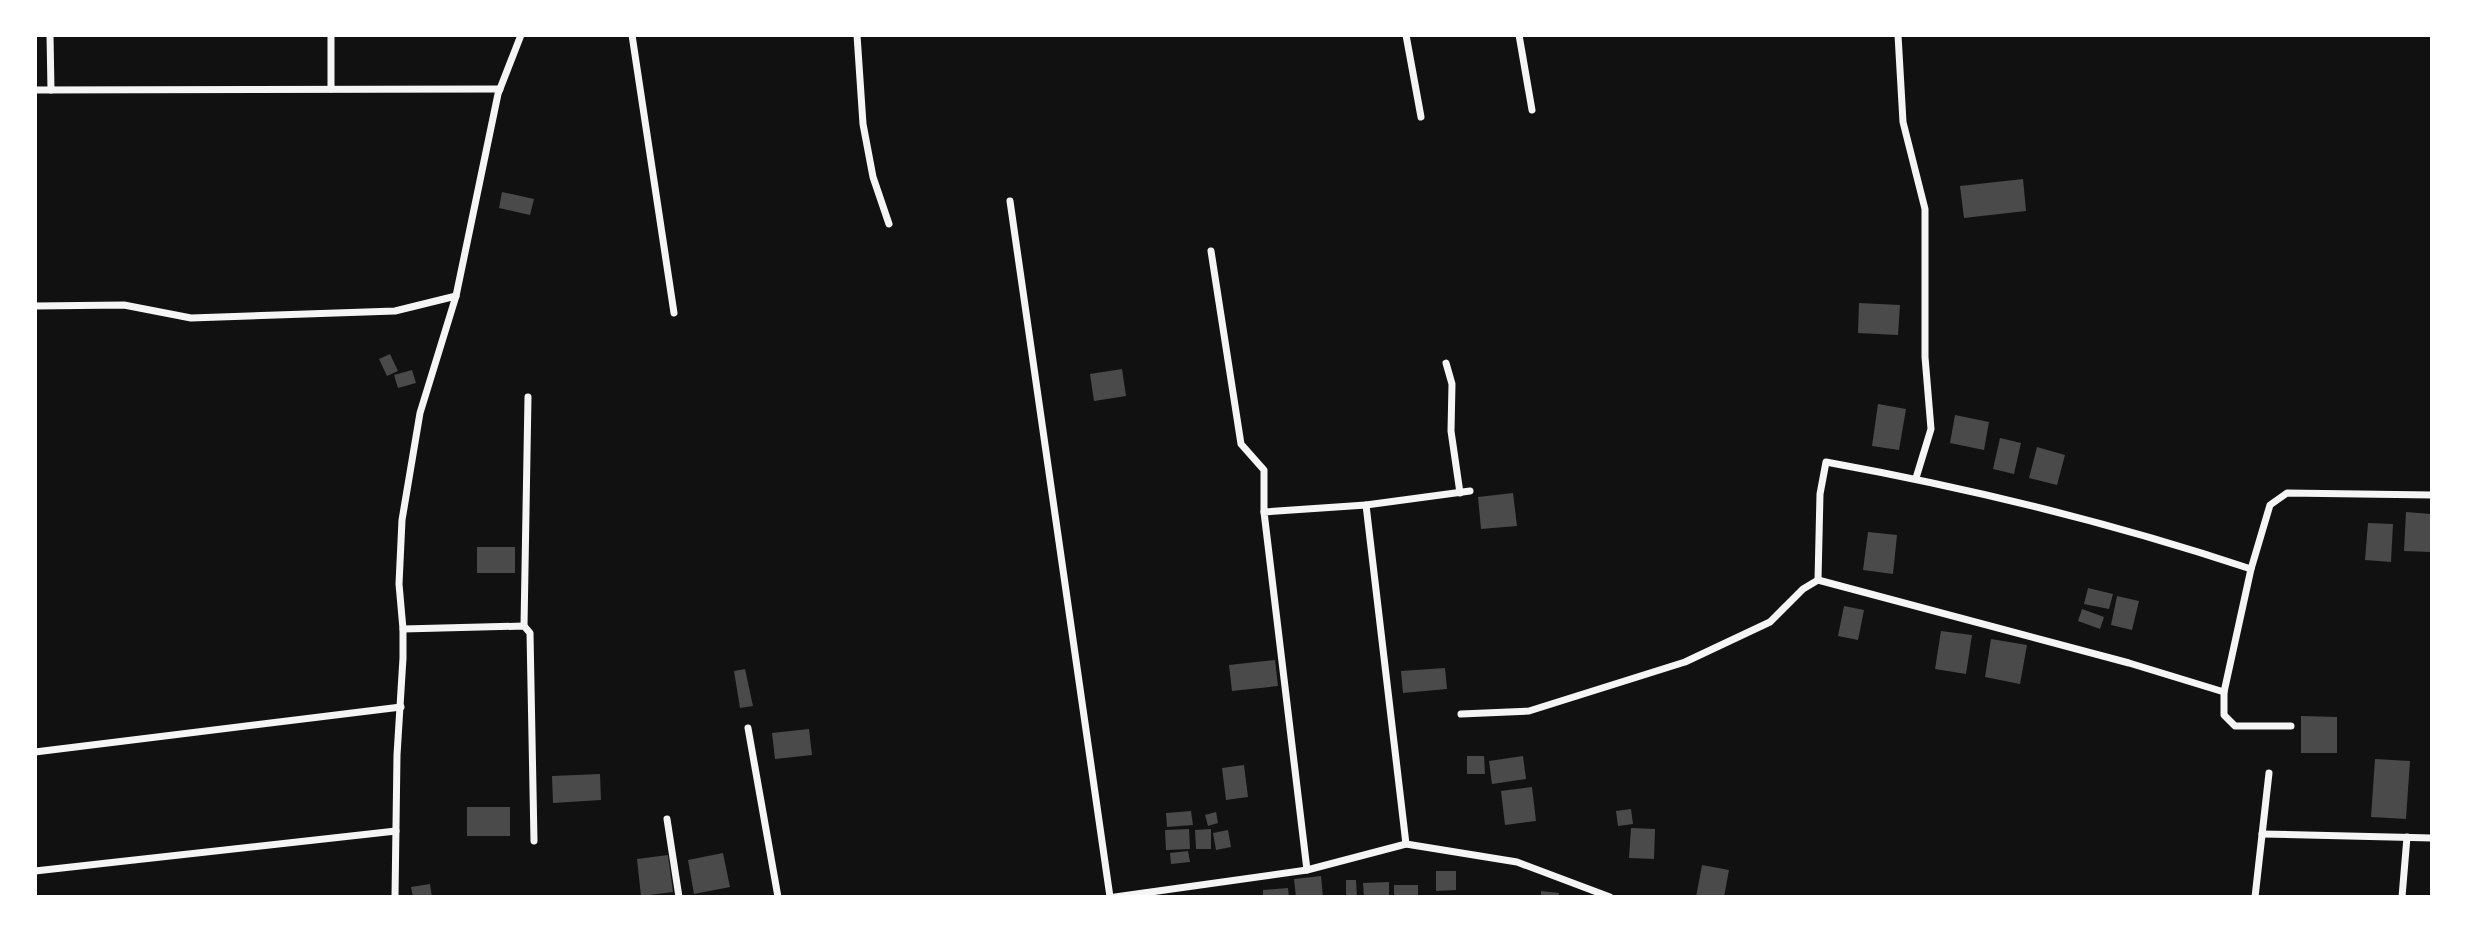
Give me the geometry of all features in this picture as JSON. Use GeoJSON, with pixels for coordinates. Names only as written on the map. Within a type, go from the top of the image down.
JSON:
{"type":"FeatureCollection","features":[{"type":"Feature","properties":{"kind":"street"},"geometry":{"type":"LineString","coordinates":[[50,35],[51,90]]}},
{"type":"Feature","properties":{"kind":"street"},"geometry":{"type":"LineString","coordinates":[[395,897],[397,755],[403,628],[400,584],[402,520],[420,413],[456,296],[500,89],[522,35]]}},
{"type":"Feature","properties":{"kind":"street"},"geometry":{"type":"LineString","coordinates":[[632,35],[674,313]]}},
{"type":"Feature","properties":{"kind":"street"},"geometry":{"type":"LineString","coordinates":[[857,35],[863,124],[873,177],[889,224]]}},
{"type":"Feature","properties":{"kind":"street"},"geometry":{"type":"LineString","coordinates":[[1406,35],[1421,117]]}},
{"type":"Feature","properties":{"kind":"street"},"geometry":{"type":"LineString","coordinates":[[1519,35],[1532,110]]}},
{"type":"Feature","properties":{"kind":"street"},"geometry":{"type":"LineString","coordinates":[[1898,35],[1903,122],[1925,209],[1925,357],[1931,429],[1916,478]]}},
{"type":"Feature","properties":{"kind":"street"},"geometry":{"type":"LineString","coordinates":[[331,37],[331,89]]}},
{"type":"Feature","properties":{"kind":"street"},"geometry":{"type":"LineString","coordinates":[[35,90],[500,89]]}},
{"type":"Feature","properties":{"kind":"street"},"geometry":{"type":"LineString","coordinates":[[1010,201],[1112,897],[1307,870],[1406,844],[1517,862],[1610,897]]}},
{"type":"Feature","properties":{"kind":"street"},"geometry":{"type":"LineString","coordinates":[[1211,251],[1241,444],[1264,470],[1264,512],[1307,870]]}},
{"type":"Feature","properties":{"kind":"street"},"geometry":{"type":"LineString","coordinates":[[35,306],[124,305],[191,318],[395,311],[456,296]]}},
{"type":"Feature","properties":{"kind":"street"},"geometry":{"type":"LineString","coordinates":[[1446,363],[1452,384],[1451,431],[1460,493]]}},
{"type":"Feature","properties":{"kind":"street"},"geometry":{"type":"LineString","coordinates":[[528,397],[524,626],[530,633],[534,841]]}},
{"type":"Feature","properties":{"kind":"street"},"geometry":{"type":"LineString","coordinates":[[1818,580],[1820,494],[1826,462],[1916,478],[2176,543],[2251,569]]}},
{"type":"Feature","properties":{"kind":"street"},"geometry":{"type":"LineString","coordinates":[[1264,512],[1366,505],[1471,491]]}},
{"type":"Feature","properties":{"kind":"street"},"geometry":{"type":"LineString","coordinates":[[2291,726],[2235,726],[2224,715],[2224,692],[2251,569],[2270,505],[2287,493],[2432,495]]}},
{"type":"Feature","properties":{"kind":"street"},"geometry":{"type":"LineString","coordinates":[[1366,505],[1406,844]]}},
{"type":"Feature","properties":{"kind":"street"},"geometry":{"type":"LineString","coordinates":[[1461,714],[1529,711],[1685,662],[1770,622],[1803,589],[1818,580],[2129,663],[2224,692]]}},
{"type":"Feature","properties":{"kind":"street"},"geometry":{"type":"LineString","coordinates":[[403,628],[524,626]]}},
{"type":"Feature","properties":{"kind":"street"},"geometry":{"type":"LineString","coordinates":[[35,752],[401,706]]}},
{"type":"Feature","properties":{"kind":"street"},"geometry":{"type":"LineString","coordinates":[[748,728],[779,897]]}},
{"type":"Feature","properties":{"kind":"street"},"geometry":{"type":"LineString","coordinates":[[2255,897],[2269,773]]}},
{"type":"Feature","properties":{"kind":"street"},"geometry":{"type":"LineString","coordinates":[[667,819],[679,897]]}},
{"type":"Feature","properties":{"kind":"street"},"geometry":{"type":"LineString","coordinates":[[35,871],[396,831]]}},
{"type":"Feature","properties":{"kind":"street"},"geometry":{"type":"LineString","coordinates":[[2262,834],[2432,838]]}},
{"type":"Feature","properties":{"kind":"street"},"geometry":{"type":"LineString","coordinates":[[2402,897],[2407,837]]}},
{"type":"Feature","properties":{"kind":"street"},"geometry":{"type":"LineString","coordinates":[[1591,888],[1591,897]]}},
{"type":"Feature","properties":{"kind":"building"},"geometry":{"type":"Polygon","coordinates":[[[2023,179],[2026,211],[1964,218],[1960,186],[2023,179]]]}},
{"type":"Feature","properties":{"kind":"building"},"geometry":{"type":"Polygon","coordinates":[[[502,192],[534,199],[530,215],[499,208],[502,192]]]}},
{"type":"Feature","properties":{"kind":"building"},"geometry":{"type":"Polygon","coordinates":[[[1859,303],[1900,305],[1898,335],[1858,333],[1859,303]]]}},
{"type":"Feature","properties":{"kind":"building"},"geometry":{"type":"Polygon","coordinates":[[[390,354],[398,371],[387,376],[379,359],[390,354]]]}},
{"type":"Feature","properties":{"kind":"building"},"geometry":{"type":"Polygon","coordinates":[[[1122,369],[1126,396],[1094,401],[1090,374],[1122,369]]]}},
{"type":"Feature","properties":{"kind":"building"},"geometry":{"type":"Polygon","coordinates":[[[412,370],[416,383],[398,388],[394,375],[412,370]]]}},
{"type":"Feature","properties":{"kind":"building"},"geometry":{"type":"Polygon","coordinates":[[[1878,404],[1906,409],[1899,450],[1872,446],[1878,404]]]}},
{"type":"Feature","properties":{"kind":"building"},"geometry":{"type":"Polygon","coordinates":[[[1955,415],[1989,422],[1984,450],[1950,443],[1955,415]]]}},
{"type":"Feature","properties":{"kind":"building"},"geometry":{"type":"Polygon","coordinates":[[[2000,438],[2021,443],[2014,474],[1993,469],[2000,438]]]}},
{"type":"Feature","properties":{"kind":"building"},"geometry":{"type":"Polygon","coordinates":[[[2037,447],[2065,455],[2057,485],[2029,478],[2037,447]]]}},
{"type":"Feature","properties":{"kind":"building"},"geometry":{"type":"Polygon","coordinates":[[[1513,493],[1517,526],[1481,529],[1478,497],[1513,493]]]}},
{"type":"Feature","properties":{"kind":"building"},"geometry":{"type":"Polygon","coordinates":[[[2406,512],[2431,514],[2430,552],[2404,551],[2406,512]]]}},
{"type":"Feature","properties":{"kind":"building"},"geometry":{"type":"Polygon","coordinates":[[[2368,523],[2393,524],[2391,562],[2365,560],[2368,523]]]}},
{"type":"Feature","properties":{"kind":"building"},"geometry":{"type":"Polygon","coordinates":[[[1868,532],[1897,535],[1893,574],[1863,570],[1868,532]]]}},
{"type":"Feature","properties":{"kind":"building"},"geometry":{"type":"Polygon","coordinates":[[[477,547],[515,547],[515,573],[477,573],[477,547]]]}},
{"type":"Feature","properties":{"kind":"building"},"geometry":{"type":"Polygon","coordinates":[[[2088,588],[2113,594],[2109,609],[2084,604],[2088,588]]]}},
{"type":"Feature","properties":{"kind":"building"},"geometry":{"type":"Polygon","coordinates":[[[2117,596],[2139,601],[2132,630],[2111,625],[2117,596]]]}},
{"type":"Feature","properties":{"kind":"building"},"geometry":{"type":"Polygon","coordinates":[[[1844,606],[1864,610],[1858,640],[1838,636],[1844,606]]]}},
{"type":"Feature","properties":{"kind":"building"},"geometry":{"type":"Polygon","coordinates":[[[2082,609],[2104,617],[2100,629],[2078,621],[2082,609]]]}},
{"type":"Feature","properties":{"kind":"building"},"geometry":{"type":"Polygon","coordinates":[[[1941,631],[1972,635],[1966,674],[1935,669],[1941,631]]]}},
{"type":"Feature","properties":{"kind":"building"},"geometry":{"type":"Polygon","coordinates":[[[1991,639],[2027,645],[2020,684],[1985,677],[1991,639]]]}},
{"type":"Feature","properties":{"kind":"building"},"geometry":{"type":"Polygon","coordinates":[[[1275,660],[1278,686],[1232,691],[1229,665],[1275,660]]]}},
{"type":"Feature","properties":{"kind":"building"},"geometry":{"type":"Polygon","coordinates":[[[1445,668],[1447,689],[1403,693],[1401,671],[1445,668]]]}},
{"type":"Feature","properties":{"kind":"building"},"geometry":{"type":"Polygon","coordinates":[[[745,669],[753,706],[740,708],[734,671],[745,669]]]}},
{"type":"Feature","properties":{"kind":"building"},"geometry":{"type":"Polygon","coordinates":[[[2301,716],[2337,717],[2337,753],[2301,753],[2301,716]]]}},
{"type":"Feature","properties":{"kind":"building"},"geometry":{"type":"Polygon","coordinates":[[[809,729],[812,755],[775,759],[772,733],[809,729]]]}},
{"type":"Feature","properties":{"kind":"building"},"geometry":{"type":"Polygon","coordinates":[[[1467,756],[1484,756],[1485,774],[1467,774],[1467,756]]]}},
{"type":"Feature","properties":{"kind":"building"},"geometry":{"type":"Polygon","coordinates":[[[1523,756],[1526,779],[1492,784],[1489,761],[1523,756]]]}},
{"type":"Feature","properties":{"kind":"building"},"geometry":{"type":"Polygon","coordinates":[[[2375,759],[2410,761],[2406,819],[2371,817],[2375,759]]]}},
{"type":"Feature","properties":{"kind":"building"},"geometry":{"type":"Polygon","coordinates":[[[1244,765],[1248,797],[1226,800],[1222,768],[1244,765]]]}},
{"type":"Feature","properties":{"kind":"building"},"geometry":{"type":"Polygon","coordinates":[[[600,774],[601,800],[553,803],[552,776],[600,774]]]}},
{"type":"Feature","properties":{"kind":"building"},"geometry":{"type":"Polygon","coordinates":[[[1532,787],[1536,821],[1505,825],[1501,791],[1532,787]]]}},
{"type":"Feature","properties":{"kind":"building"},"geometry":{"type":"Polygon","coordinates":[[[467,807],[510,807],[510,836],[467,836],[467,807]]]}},
{"type":"Feature","properties":{"kind":"building"},"geometry":{"type":"Polygon","coordinates":[[[1631,809],[1633,824],[1618,826],[1616,811],[1631,809]]]}},
{"type":"Feature","properties":{"kind":"building"},"geometry":{"type":"Polygon","coordinates":[[[1191,811],[1193,825],[1167,827],[1166,813],[1191,811]]]}},
{"type":"Feature","properties":{"kind":"building"},"geometry":{"type":"Polygon","coordinates":[[[1216,812],[1218,823],[1208,826],[1205,815],[1216,812]]]}},
{"type":"Feature","properties":{"kind":"building"},"geometry":{"type":"Polygon","coordinates":[[[1631,828],[1655,829],[1654,859],[1629,858],[1631,828]]]}},
{"type":"Feature","properties":{"kind":"building"},"geometry":{"type":"Polygon","coordinates":[[[1189,829],[1190,849],[1166,850],[1165,830],[1189,829]]]}},
{"type":"Feature","properties":{"kind":"building"},"geometry":{"type":"Polygon","coordinates":[[[1211,829],[1211,849],[1196,849],[1195,830],[1211,829]]]}},
{"type":"Feature","properties":{"kind":"building"},"geometry":{"type":"Polygon","coordinates":[[[1228,830],[1231,847],[1216,850],[1213,833],[1228,830]]]}},
{"type":"Feature","properties":{"kind":"building"},"geometry":{"type":"Polygon","coordinates":[[[1188,851],[1190,862],[1171,864],[1170,853],[1188,851]]]}},
{"type":"Feature","properties":{"kind":"building"},"geometry":{"type":"Polygon","coordinates":[[[723,853],[730,887],[694,894],[688,860],[723,853]]]}},
{"type":"Feature","properties":{"kind":"building"},"geometry":{"type":"Polygon","coordinates":[[[668,855],[673,892],[641,896],[637,859],[668,855]]]}},
{"type":"Feature","properties":{"kind":"building"},"geometry":{"type":"Polygon","coordinates":[[[1702,865],[1729,870],[1724,897],[1696,897],[1702,865]]]}},
{"type":"Feature","properties":{"kind":"building"},"geometry":{"type":"Polygon","coordinates":[[[1436,871],[1456,871],[1456,890],[1436,891],[1436,871]]]}},
{"type":"Feature","properties":{"kind":"building"},"geometry":{"type":"Polygon","coordinates":[[[1321,876],[1323,897],[1296,897],[1294,879],[1321,876]]]}},
{"type":"Feature","properties":{"kind":"building"},"geometry":{"type":"Polygon","coordinates":[[[1346,880],[1356,880],[1357,897],[1346,897],[1346,880]]]}},
{"type":"Feature","properties":{"kind":"building"},"geometry":{"type":"Polygon","coordinates":[[[1389,882],[1389,897],[1364,897],[1363,883],[1389,882]]]}},
{"type":"Feature","properties":{"kind":"building"},"geometry":{"type":"Polygon","coordinates":[[[430,884],[432,897],[413,897],[411,887],[430,884]]]}},
{"type":"Feature","properties":{"kind":"building"},"geometry":{"type":"Polygon","coordinates":[[[1394,885],[1418,885],[1418,897],[1394,897],[1394,885]]]}},
{"type":"Feature","properties":{"kind":"building"},"geometry":{"type":"Polygon","coordinates":[[[1288,888],[1289,897],[1263,897],[1263,890],[1288,888]]]}},
{"type":"Feature","properties":{"kind":"building"},"geometry":{"type":"Polygon","coordinates":[[[1541,891],[1559,893],[1558,897],[1541,897],[1541,891]]]}}]}
